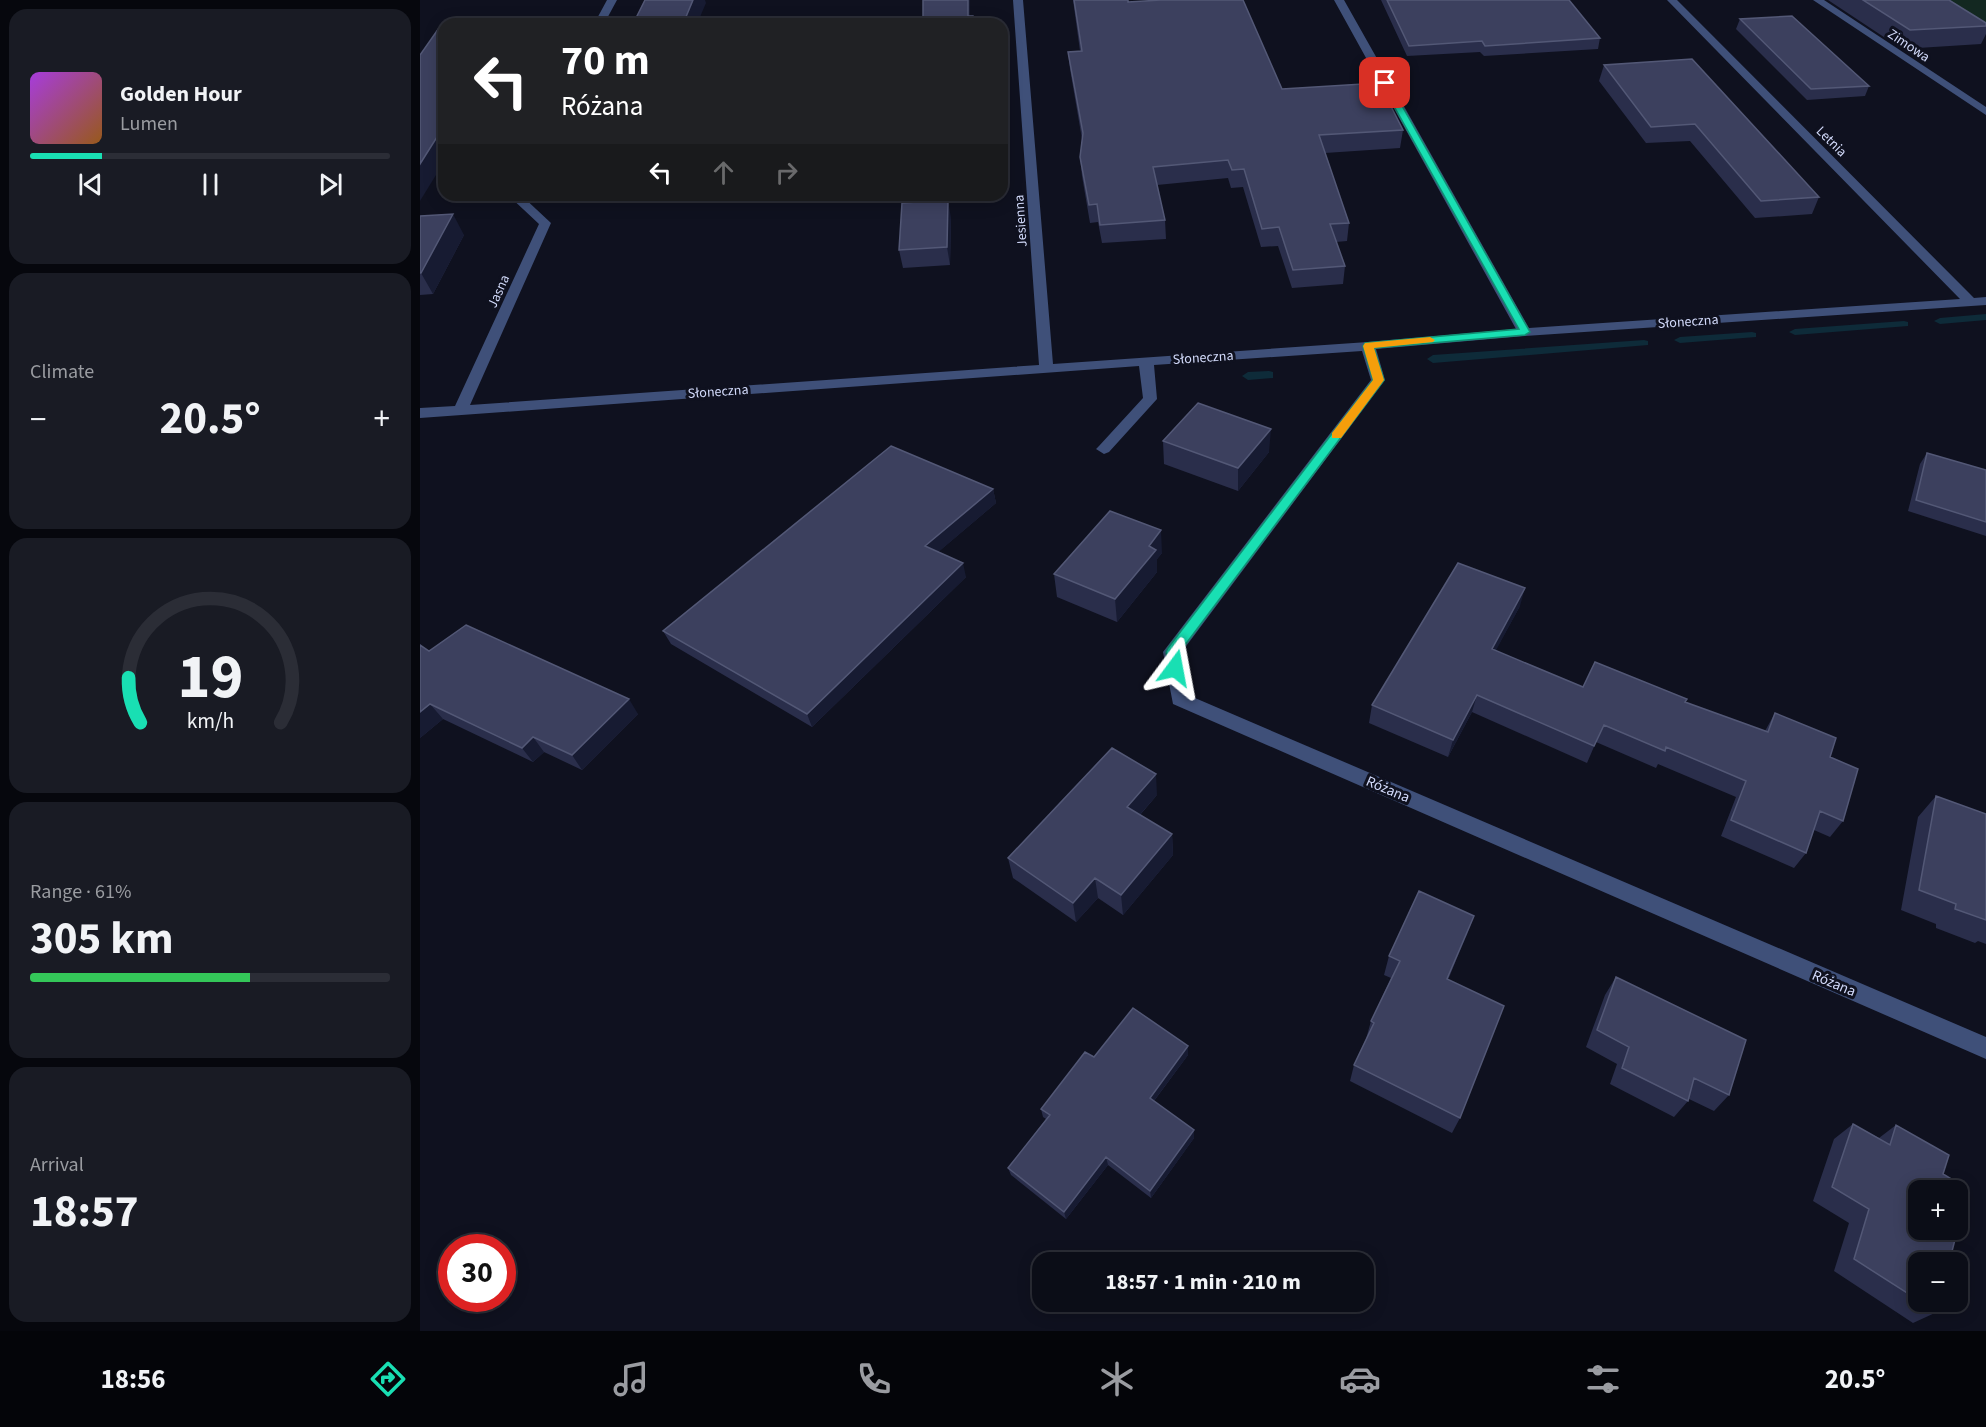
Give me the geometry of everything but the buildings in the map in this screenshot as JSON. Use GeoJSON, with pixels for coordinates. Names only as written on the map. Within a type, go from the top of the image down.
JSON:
{"type":"FeatureCollection","features":[{"type":"Feature","properties":{"kind":"street"},"geometry":{"type":"LineString","coordinates":[[602,18],[612,0]]}},
{"type":"Feature","properties":{"kind":"street","name":"Jesienna"},"geometry":{"type":"LineString","coordinates":[[1018,0],[1046,369]]}},
{"type":"Feature","properties":{"kind":"street"},"geometry":{"type":"LineString","coordinates":[[1339,0],[1525,332]]}},
{"type":"Feature","properties":{"kind":"street","name":"Letnia"},"geometry":{"type":"LineString","coordinates":[[1672,0],[1979,302]]}},
{"type":"Feature","properties":{"kind":"street","name":"Zimowa"},"geometry":{"type":"LineString","coordinates":[[1818,0],[1986,112]]}},
{"type":"Feature","properties":{"kind":"street","name":"Jasna"},"geometry":{"type":"LineString","coordinates":[[461,409],[545,223],[521,201]]}},
{"type":"Feature","properties":{"kind":"street","name":"Słoneczna"},"geometry":{"type":"LineString","coordinates":[[420,412],[1368,346],[1525,332],[1979,302]]}},
{"type":"Feature","properties":{"kind":"street","name":"Różana"},"geometry":{"type":"LineString","coordinates":[[1368,346],[1378,380],[1172,652],[1180,699],[1986,1048]]}},
{"type":"Feature","properties":{"kind":"street"},"geometry":{"type":"LineString","coordinates":[[1104,449],[1150,399],[1146,361]]}},
{"type":"Feature","properties":{"kind":"green space"},"geometry":{"type":"Polygon","coordinates":[[[1920,0],[1986,0],[1986,26],[1920,0]]]}},
{"type":"Feature","properties":{"kind":"waterway"},"geometry":{"type":"LineString","coordinates":[[1940,321],[1986,317]]}},
{"type":"Feature","properties":{"kind":"waterway"},"geometry":{"type":"LineString","coordinates":[[1795,332],[1904,324]]}},
{"type":"Feature","properties":{"kind":"waterway"},"geometry":{"type":"LineString","coordinates":[[1680,340],[1752,335]]}},
{"type":"Feature","properties":{"kind":"waterway"},"geometry":{"type":"LineString","coordinates":[[1433,359],[1644,343]]}},
{"type":"Feature","properties":{"kind":"waterway"},"geometry":{"type":"LineString","coordinates":[[1248,376],[1269,375]]}},
{"type":"Feature","properties":{"kind":"slow traffic"},"geometry":{"type":"LineString","coordinates":[[1336,436],[1378,380],[1368,346],[1430,340]]}},
{"type":"Feature","properties":{"kind":"route"},"geometry":{"type":"LineString","coordinates":[[1175,668],[1172,652],[1378,380],[1368,346],[1525,332],[1385,83]]}}]}
